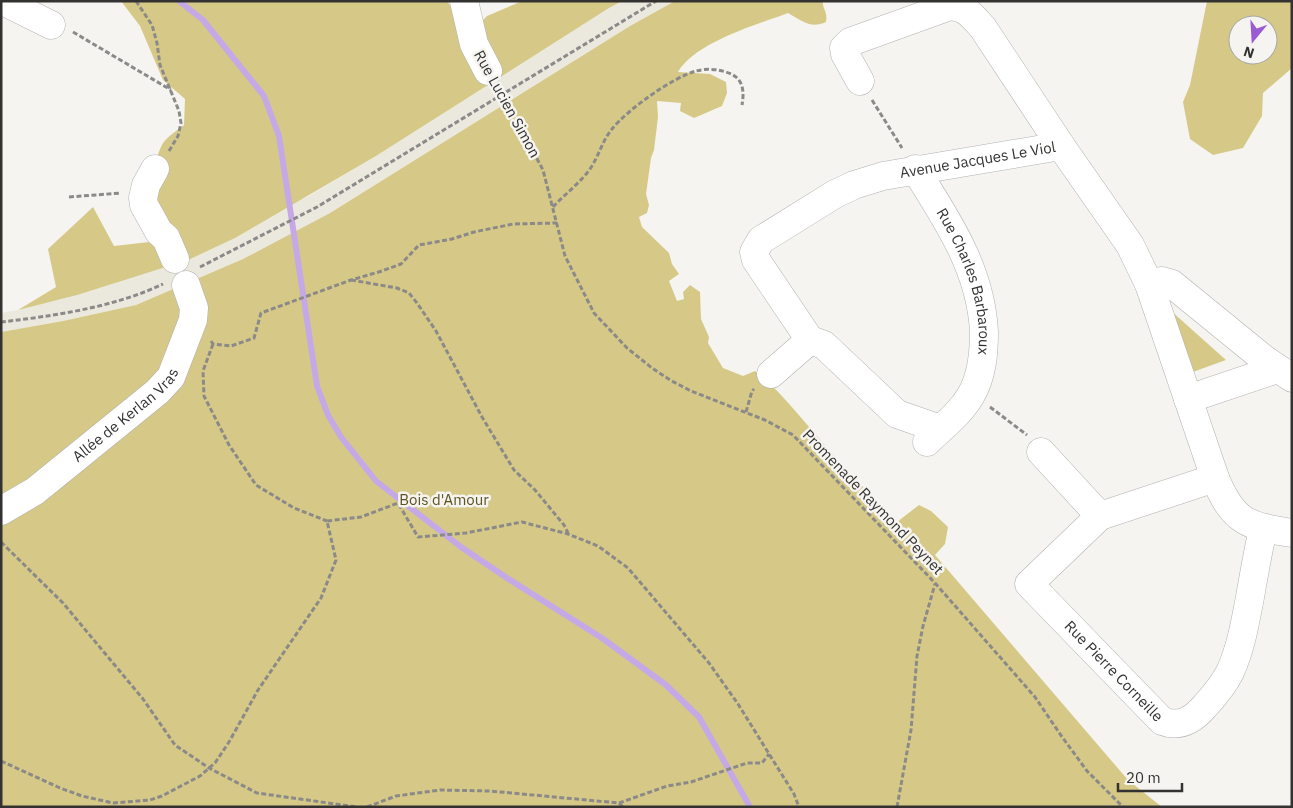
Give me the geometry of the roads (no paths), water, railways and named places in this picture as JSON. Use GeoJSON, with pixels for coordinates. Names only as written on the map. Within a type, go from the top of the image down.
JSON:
{"type":"FeatureCollection","features":[{"type":"Feature","properties":{"kind":"street"},"geometry":{"type":"LineString","coordinates":[[3,1],[51,26]]}},
{"type":"Feature","properties":{"kind":"street","name":"Rue Lucien Simon"},"geometry":{"type":"LineString","coordinates":[[464,1],[474,44],[488,71]]}},
{"type":"Feature","properties":{"kind":"street"},"geometry":{"type":"LineString","coordinates":[[860,81],[845,54],[844,48],[846,45],[856,39],[947,7],[959,7],[973,17],[983,28],[1061,146]]}},
{"type":"Feature","properties":{"kind":"street","name":"Avenue Jacques Le Viol"},"geometry":{"type":"LineString","coordinates":[[810,340],[756,260],[754,252],[761,240],[835,194],[854,185],[915,169],[1061,146],[1130,245],[1149,284],[1215,478],[1225,501],[1239,518],[1248,523],[1263,529],[1292,533]]}},
{"type":"Feature","properties":{"kind":"street","name":"Rue Charles Barbaroux"},"geometry":{"type":"LineString","coordinates":[[810,340],[824,345],[896,414],[934,436],[959,412],[972,393],[981,368],[984,350],[978,287],[956,237],[915,169]]}},
{"type":"Feature","properties":{"kind":"street","name":"Allée de Kerlan Vras"},"geometry":{"type":"LineString","coordinates":[[1,511],[35,491],[157,392],[171,377],[193,320],[194,308],[166,238],[159,232],[144,205],[143,198],[150,180]]}},
{"type":"Feature","properties":{"kind":"street"},"geometry":{"type":"LineString","coordinates":[[1149,284],[1162,281],[1172,284],[1284,373]]}},
{"type":"Feature","properties":{"kind":"street"},"geometry":{"type":"LineString","coordinates":[[771,374],[810,340]]}},
{"type":"Feature","properties":{"kind":"street"},"geometry":{"type":"LineString","coordinates":[[1188,399],[1284,373]]}},
{"type":"Feature","properties":{"kind":"street"},"geometry":{"type":"LineString","coordinates":[[1041,452],[1100,516]]}},
{"type":"Feature","properties":{"kind":"street","name":"Rue Pierre Corneille"},"geometry":{"type":"LineString","coordinates":[[1215,478],[1100,516],[1029,584],[1153,713],[1172,725],[1188,721],[1200,713],[1218,692],[1230,673],[1245,626],[1263,529]]}},
{"type":"Feature","properties":{"kind":"waterway"},"geometry":{"type":"LineString","coordinates":[[179,1],[203,20],[264,96],[279,136],[317,386],[328,415],[341,437],[376,481],[461,547],[602,638],[666,685],[699,717],[750,807]]}},
{"type":"Feature","properties":{"kind":"park label","name":"Bois d'Amour"},"geometry":{"type":"Point","coordinates":[444,500]}}]}
